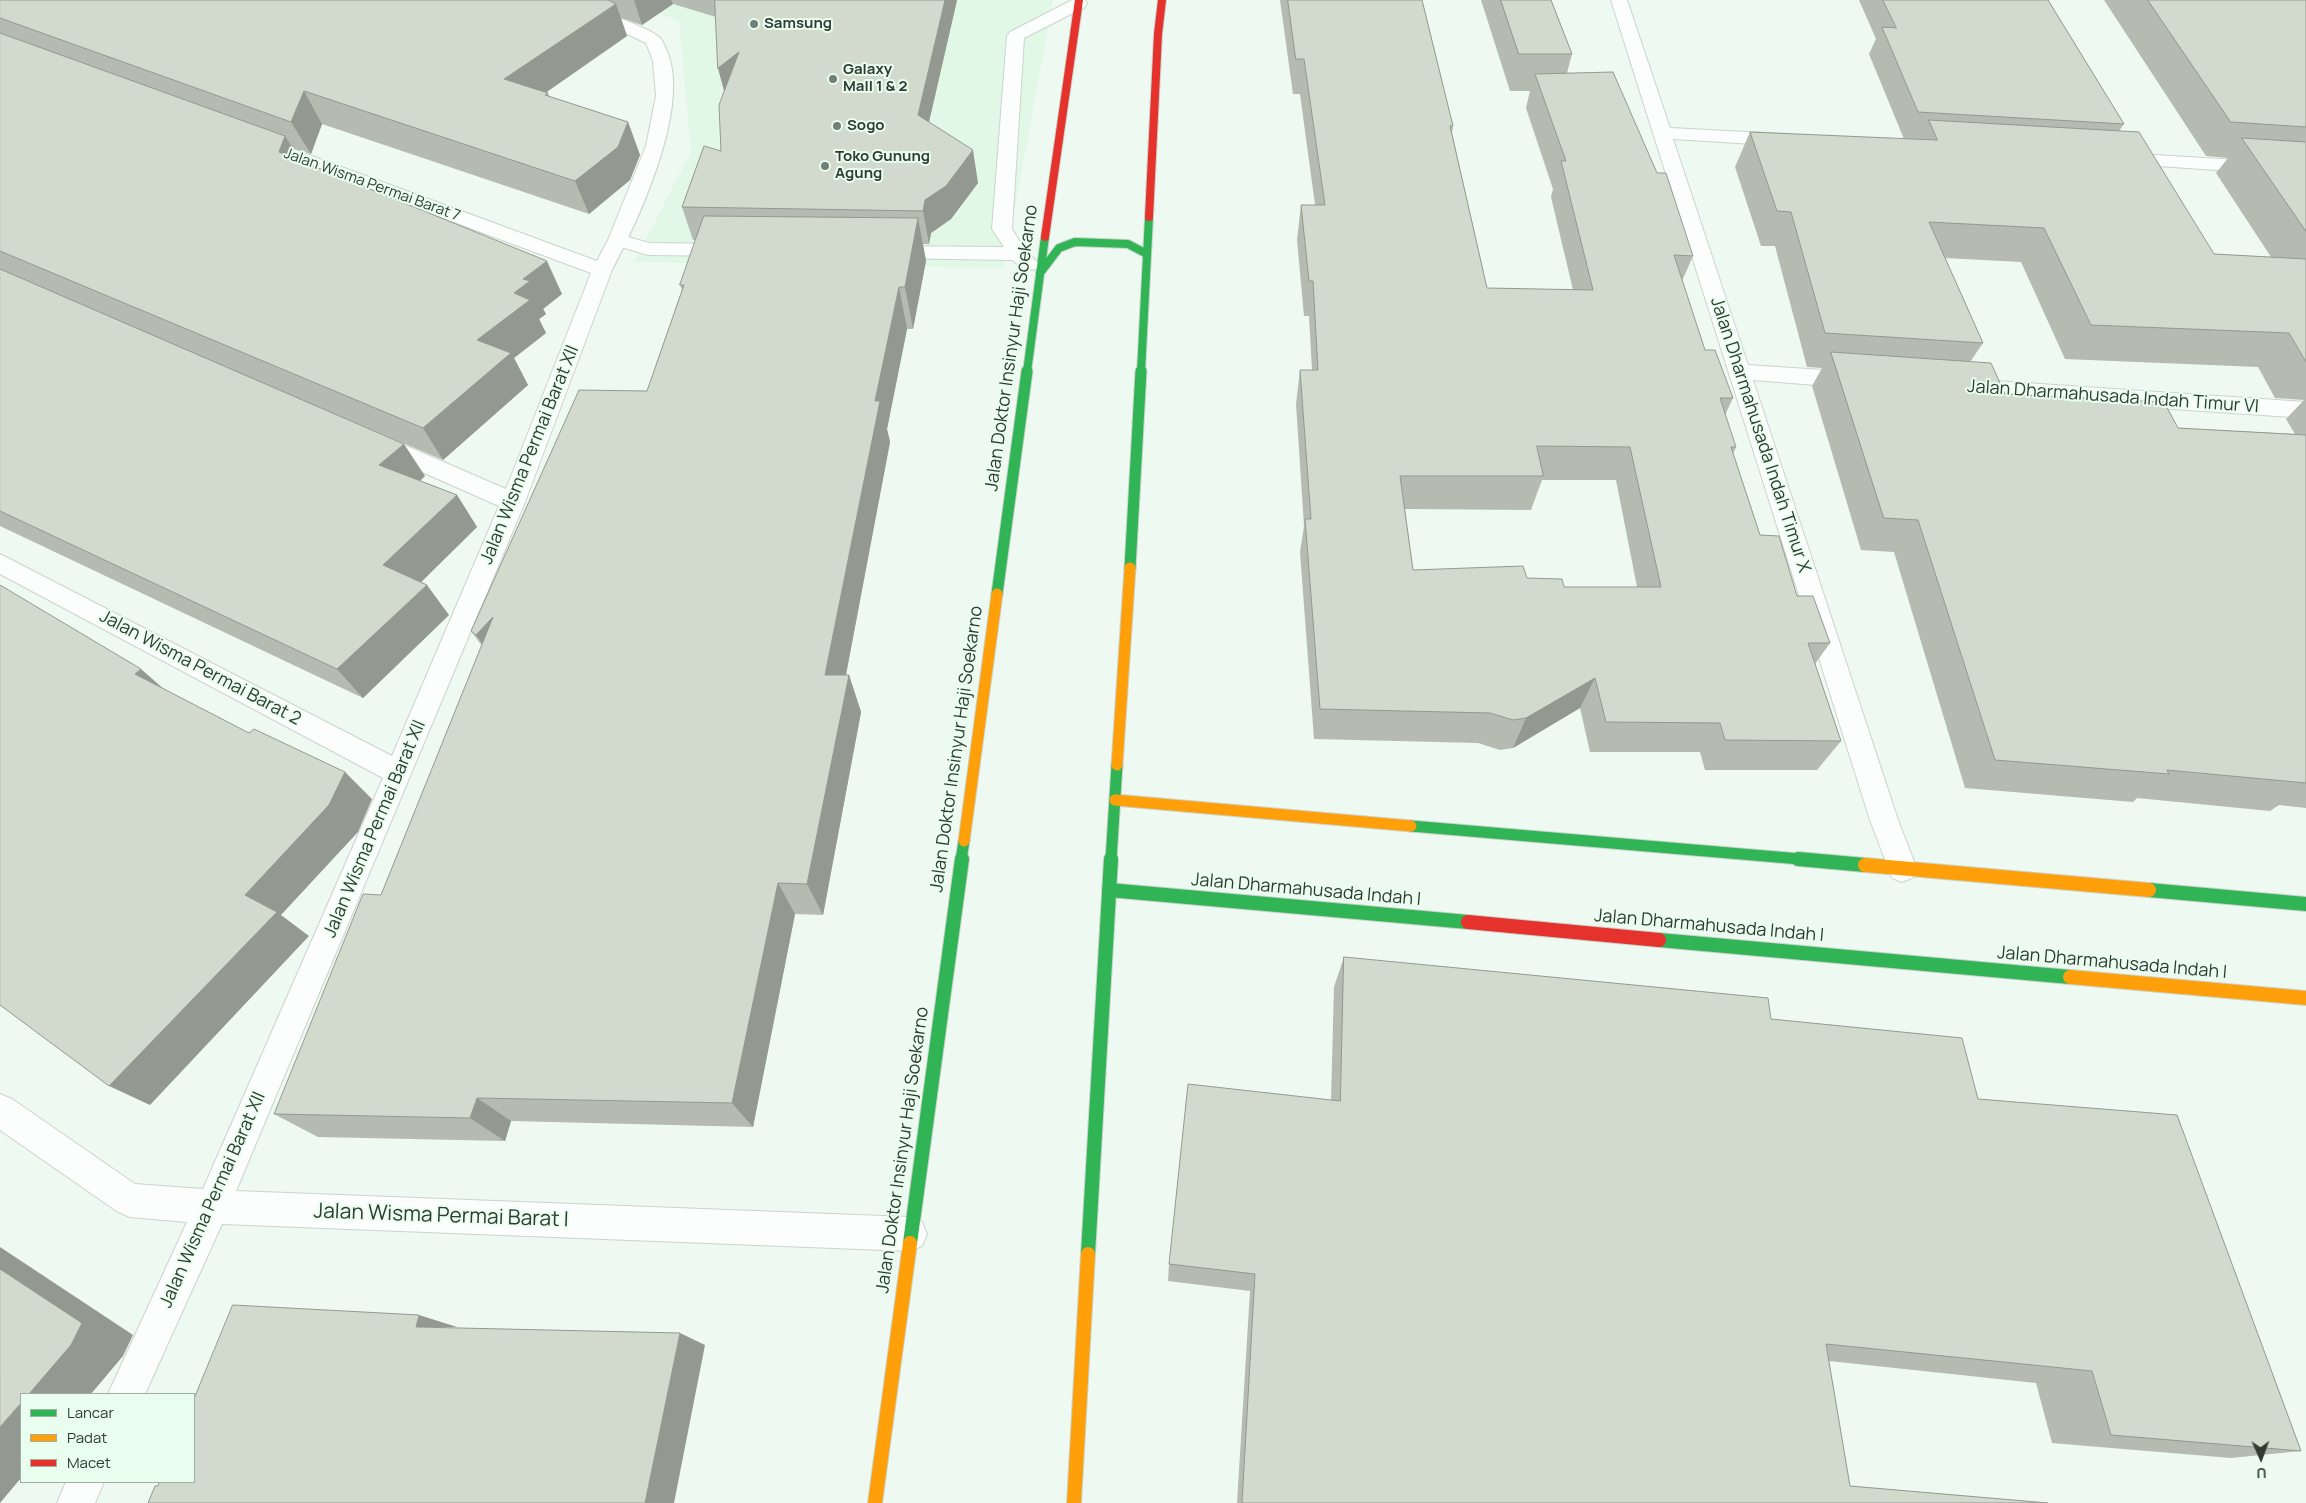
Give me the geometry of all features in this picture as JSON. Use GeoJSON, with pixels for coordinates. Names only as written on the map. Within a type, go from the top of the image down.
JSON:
{"type":"FeatureCollection","features":[{"type":"Feature","properties":{"kind":"main road"},"geometry":{"type":"LineString","coordinates":[[1074,1503],[1109,890],[1143,357],[1158,34],[1162,0]]}},
{"type":"Feature","properties":{"kind":"main road","name":"Jalan Doktor Insinyur Haji Soekarno"},"geometry":{"type":"LineString","coordinates":[[875,1503],[1040,273],[1079,1]]}},
{"type":"Feature","properties":{"kind":"main road"},"geometry":{"type":"LineString","coordinates":[[1040,273],[1059,248],[1075,242],[1128,244],[1147,254]]}},
{"type":"Feature","properties":{"kind":"main road"},"geometry":{"type":"LineString","coordinates":[[1115,800],[2306,904]]}},
{"type":"Feature","properties":{"kind":"main road","name":"Jalan Dharmahusada Indah I"},"geometry":{"type":"LineString","coordinates":[[1109,890],[2306,998]]}},
{"type":"Feature","properties":{"kind":"street","name":"Jalan Wisma Permai Barat XII"},"geometry":{"type":"LineString","coordinates":[[126,1393],[212,1207],[399,773],[513,502],[655,146],[665,96],[662,61],[653,40],[614,21],[543,0]]}},
{"type":"Feature","properties":{"kind":"street","name":"Jalan Dharmahusada Indah Timur X"},"geometry":{"type":"LineString","coordinates":[[1619,0],[1881,810],[1902,869]]}},
{"type":"Feature","properties":{"kind":"street"},"geometry":{"type":"LineString","coordinates":[[1040,273],[1018,254],[1002,229],[1016,36],[1040,16],[1079,1]]}},
{"type":"Feature","properties":{"kind":"street"},"geometry":{"type":"LineString","coordinates":[[1662,133],[1801,141]]}},
{"type":"Feature","properties":{"kind":"street","name":"Jalan Wisma Permai Barat 7"},"geometry":{"type":"LineString","coordinates":[[250,140],[610,256],[648,249],[748,250]]}},
{"type":"Feature","properties":{"kind":"street"},"geometry":{"type":"LineString","coordinates":[[2098,158],[2306,170]]}},
{"type":"Feature","properties":{"kind":"street"},"geometry":{"type":"LineString","coordinates":[[868,252],[1018,254]]}},
{"type":"Feature","properties":{"kind":"street"},"geometry":{"type":"LineString","coordinates":[[1740,372],[1869,381]]}},
{"type":"Feature","properties":{"kind":"street","name":"Jalan Dharmahusada Indah Timur VI"},"geometry":{"type":"LineString","coordinates":[[1948,386],[2306,410]]}},
{"type":"Feature","properties":{"kind":"street"},"geometry":{"type":"LineString","coordinates":[[357,434],[513,502]]}},
{"type":"Feature","properties":{"kind":"street","name":"Jalan Wisma Permai Barat 2"},"geometry":{"type":"LineString","coordinates":[[0,563],[399,773]]}},
{"type":"Feature","properties":{"kind":"street","name":"Jalan Wisma Permai Barat I"},"geometry":{"type":"LineString","coordinates":[[0,1110],[130,1200],[212,1207],[910,1234]]}},
{"type":"Feature","properties":{"kind":"street"},"geometry":{"type":"LineString","coordinates":[[76,1503],[86,1483]]}},
{"type":"Feature","properties":{"kind":"shaded area"},"geometry":{"type":"Polygon","coordinates":[[[612,0],[1053,0],[1004,268],[634,262],[691,152],[679,20],[612,0]]]}},
{"type":"Feature","properties":{"kind":"building"},"geometry":{"type":"Polygon","coordinates":[[[0,0],[608,0],[616,4],[504,79],[548,93],[545,95],[628,122],[618,147],[575,181],[304,91],[291,122],[0,18],[0,0]]]}},
{"type":"Feature","properties":{"kind":"building","name":"Galaxy Mall 1 & 2"},"geometry":{"type":"Polygon","coordinates":[[[715,0],[945,0],[918,115],[973,150],[946,186],[925,200],[923,211],[682,207],[704,146],[721,151],[719,105],[739,52],[718,68],[715,0]]]}},
{"type":"Feature","properties":{"kind":"building"},"geometry":{"type":"Polygon","coordinates":[[[1288,0],[1422,0],[1453,126],[1450,126],[1487,288],[1593,290],[1561,161],[1566,161],[1535,74],[1613,72],[1657,173],[1666,173],[1693,256],[1674,255],[1705,350],[1715,350],[1733,398],[1720,398],[1736,447],[1731,447],[1760,535],[1779,536],[1797,596],[1813,596],[1830,643],[1808,643],[1841,741],[1725,740],[1720,723],[1606,722],[1595,678],[1526,718],[1513,720],[1490,713],[1320,709],[1305,519],[1311,519],[1300,370],[1318,370],[1313,281],[1309,281],[1301,205],[1325,205],[1304,59],[1296,59],[1288,0]],[[1537,446],[1543,476],[1400,476],[1413,570],[1523,566],[1527,578],[1562,579],[1564,587],[1661,587],[1630,447],[1537,446]]]}},
{"type":"Feature","properties":{"kind":"building"},"geometry":{"type":"Polygon","coordinates":[[[1501,0],[1551,0],[1572,54],[1519,54],[1501,0]]]}},
{"type":"Feature","properties":{"kind":"building"},"geometry":{"type":"Polygon","coordinates":[[[1883,0],[2048,0],[2124,124],[1918,112],[1882,27],[1896,28],[1883,0]]]}},
{"type":"Feature","properties":{"kind":"building"},"geometry":{"type":"Polygon","coordinates":[[[2148,0],[2306,0],[2306,127],[2231,122],[2148,0]]]}},
{"type":"Feature","properties":{"kind":"building"},"geometry":{"type":"Polygon","coordinates":[[[0,33],[285,136],[279,152],[547,261],[523,279],[530,281],[514,293],[530,300],[477,340],[511,353],[423,428],[0,251],[0,33]]]}},
{"type":"Feature","properties":{"kind":"building"},"geometry":{"type":"Polygon","coordinates":[[[1929,120],[2139,132],[2214,254],[2306,259],[2306,362],[2289,333],[2091,325],[2044,228],[1929,222],[1983,343],[1825,333],[1791,212],[1777,211],[1750,132],[1937,140],[1929,120]]]}},
{"type":"Feature","properties":{"kind":"building"},"geometry":{"type":"Polygon","coordinates":[[[2242,138],[2306,142],[2306,231],[2242,138]]]}},
{"type":"Feature","properties":{"kind":"building"},"geometry":{"type":"Polygon","coordinates":[[[704,216],[918,218],[905,287],[899,287],[875,401],[880,401],[825,675],[849,675],[807,884],[778,883],[732,1103],[477,1098],[470,1118],[274,1114],[363,894],[381,895],[493,617],[476,635],[471,631],[579,390],[647,391],[684,285],[680,285],[704,216]]]}},
{"type":"Feature","properties":{"kind":"building"},"geometry":{"type":"Polygon","coordinates":[[[0,269],[404,444],[379,465],[457,495],[383,565],[427,585],[337,669],[0,511],[0,269]]]}},
{"type":"Feature","properties":{"kind":"building"},"geometry":{"type":"Polygon","coordinates":[[[1831,352],[1991,363],[2005,394],[2164,402],[2178,428],[2306,435],[2306,783],[2167,770],[2169,774],[1995,760],[1918,520],[1884,518],[1831,352]]]}},
{"type":"Feature","properties":{"kind":"building"},"geometry":{"type":"Polygon","coordinates":[[[0,585],[141,669],[135,674],[249,733],[254,729],[345,772],[329,805],[245,895],[277,912],[109,1086],[0,1005],[0,585]]]}},
{"type":"Feature","properties":{"kind":"building"},"geometry":{"type":"Polygon","coordinates":[[[1344,957],[1768,998],[1771,1019],[1962,1038],[1978,1099],[2177,1115],[2301,1451],[2111,1435],[2092,1371],[1826,1344],[1850,1486],[2048,1503],[1242,1503],[1255,1274],[1169,1264],[1188,1084],[1340,1101],[1344,957]]]}},
{"type":"Feature","properties":{"kind":"building"},"geometry":{"type":"Polygon","coordinates":[[[0,1269],[82,1323],[71,1345],[30,1393],[20,1393],[20,1404],[0,1427],[0,1269]]]}},
{"type":"Feature","properties":{"kind":"building"},"geometry":{"type":"Polygon","coordinates":[[[233,1305],[419,1315],[416,1327],[680,1333],[645,1503],[148,1503],[155,1486],[158,1486],[159,1483],[195,1483],[195,1397],[233,1305]]]}},
{"type":"Feature","properties":{"kind":"traffic: fast"},"geometry":{"type":"LineString","coordinates":[[1130,568],[1149,217]]}},
{"type":"Feature","properties":{"kind":"traffic: fast"},"geometry":{"type":"LineString","coordinates":[[997,594],[1045,237]]}},
{"type":"Feature","properties":{"kind":"traffic: fast"},"geometry":{"type":"LineString","coordinates":[[1040,273],[1059,248],[1075,242],[1128,244],[1147,254]]}},
{"type":"Feature","properties":{"kind":"traffic: fast"},"geometry":{"type":"LineString","coordinates":[[1088,1254],[1117,765]]}},
{"type":"Feature","properties":{"kind":"traffic: fast"},"geometry":{"type":"LineString","coordinates":[[1411,826],[1865,865]]}},
{"type":"Feature","properties":{"kind":"traffic: fast"},"geometry":{"type":"LineString","coordinates":[[910,1243],[964,841]]}},
{"type":"Feature","properties":{"kind":"traffic: fast"},"geometry":{"type":"LineString","coordinates":[[1109,890],[1468,922]]}},
{"type":"Feature","properties":{"kind":"traffic: fast"},"geometry":{"type":"LineString","coordinates":[[2149,890],[2306,904]]}},
{"type":"Feature","properties":{"kind":"traffic: fast"},"geometry":{"type":"LineString","coordinates":[[1659,940],[2070,977]]}},
{"type":"Feature","properties":{"kind":"traffic: slow"},"geometry":{"type":"LineString","coordinates":[[1117,765],[1130,568]]}},
{"type":"Feature","properties":{"kind":"traffic: slow"},"geometry":{"type":"LineString","coordinates":[[964,841],[997,594]]}},
{"type":"Feature","properties":{"kind":"traffic: slow"},"geometry":{"type":"LineString","coordinates":[[1115,800],[1411,826]]}},
{"type":"Feature","properties":{"kind":"traffic: slow"},"geometry":{"type":"LineString","coordinates":[[1865,865],[2149,890]]}},
{"type":"Feature","properties":{"kind":"traffic: slow"},"geometry":{"type":"LineString","coordinates":[[2070,977],[2306,998]]}},
{"type":"Feature","properties":{"kind":"traffic: slow"},"geometry":{"type":"LineString","coordinates":[[875,1503],[910,1243]]}},
{"type":"Feature","properties":{"kind":"traffic: slow"},"geometry":{"type":"LineString","coordinates":[[1074,1503],[1088,1254]]}},
{"type":"Feature","properties":{"kind":"traffic: jam"},"geometry":{"type":"LineString","coordinates":[[1045,237],[1079,0]]}},
{"type":"Feature","properties":{"kind":"traffic: jam"},"geometry":{"type":"LineString","coordinates":[[1149,217],[1158,34],[1162,0]]}},
{"type":"Feature","properties":{"kind":"traffic: jam"},"geometry":{"type":"LineString","coordinates":[[1468,922],[1659,940]]}},
{"type":"Feature","properties":{"kind":"place","name":"Samsung"},"geometry":{"type":"Point","coordinates":[754,24]}},
{"type":"Feature","properties":{"kind":"place","name":"Galaxy Mall 1 & 2"},"geometry":{"type":"Point","coordinates":[833,79]}},
{"type":"Feature","properties":{"kind":"place","name":"Sogo"},"geometry":{"type":"Point","coordinates":[837,126]}},
{"type":"Feature","properties":{"kind":"place","name":"Toko Gunung Agung"},"geometry":{"type":"Point","coordinates":[825,166]}}]}
